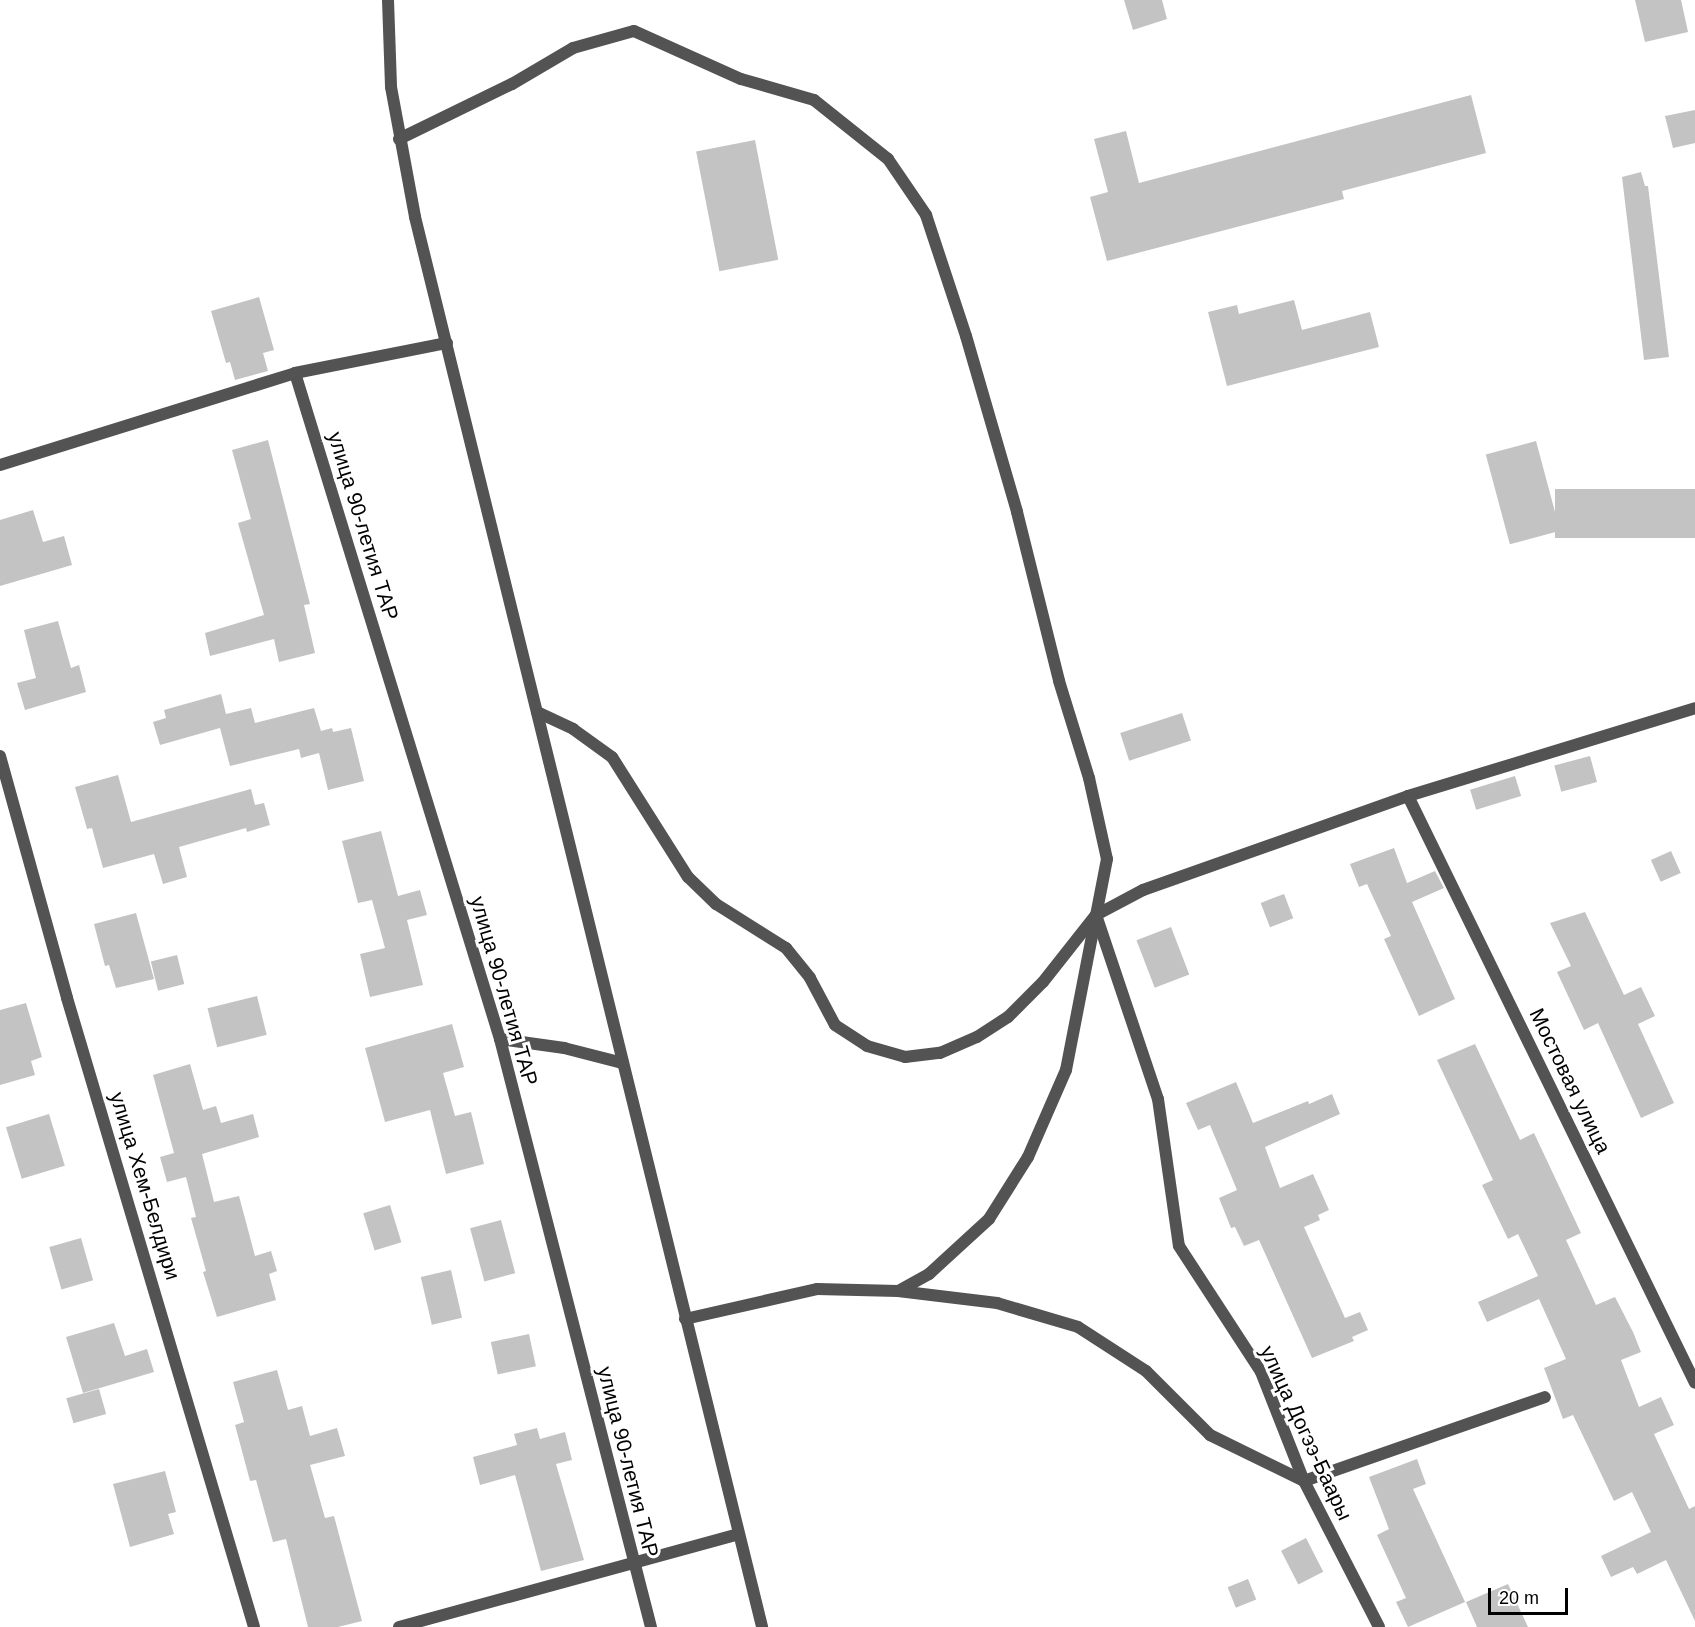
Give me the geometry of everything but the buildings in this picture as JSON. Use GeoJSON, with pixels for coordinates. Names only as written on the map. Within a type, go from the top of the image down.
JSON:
{"type":"FeatureCollection","features":[{"type":"Feature","properties":{"kind":"street"},"geometry":{"type":"LineString","coordinates":[[388,0],[391,87],[399,139],[622,1063],[762,1627]]}},
{"type":"Feature","properties":{"kind":"street"},"geometry":{"type":"LineString","coordinates":[[399,139],[512,84],[573,48],[634,31],[741,79],[814,100],[888,159],[926,215],[966,336],[1017,512],[1059,681],[1089,778],[1107,859],[1066,1070],[1028,1157],[990,1219],[929,1274],[898,1291]]}},
{"type":"Feature","properties":{"kind":"street"},"geometry":{"type":"LineString","coordinates":[[0,465],[295,373],[447,343]]}},
{"type":"Feature","properties":{"kind":"street","name":"улица 90-летия ТАР"},"geometry":{"type":"LineString","coordinates":[[295,373],[500,1039],[651,1627]]}},
{"type":"Feature","properties":{"kind":"street"},"geometry":{"type":"LineString","coordinates":[[537,712],[573,729],[612,757],[688,877],[716,904],[786,948],[810,978],[835,1025],[867,1046],[905,1057],[940,1053],[977,1036],[1008,1017],[1044,982],[1096,915],[1143,890],[1408,796],[1695,708]]}},
{"type":"Feature","properties":{"kind":"street","name":"улица Хем-Белдири"},"geometry":{"type":"LineString","coordinates":[[0,756],[67,998],[254,1627]]}},
{"type":"Feature","properties":{"kind":"street","name":"Мостовая улица"},"geometry":{"type":"LineString","coordinates":[[1408,796],[1691,1364],[1695,1383]]}},
{"type":"Feature","properties":{"kind":"street","name":"улица Догээ-Баары"},"geometry":{"type":"LineString","coordinates":[[1096,915],[1158,1099],[1179,1246],[1261,1372],[1305,1481],[1379,1627]]}},
{"type":"Feature","properties":{"kind":"street"},"geometry":{"type":"LineString","coordinates":[[500,1039],[564,1048],[622,1063]]}},
{"type":"Feature","properties":{"kind":"street"},"geometry":{"type":"LineString","coordinates":[[685,1319],[817,1289],[898,1291],[997,1303],[1078,1327],[1146,1371],[1210,1435],[1305,1481],[1545,1397]]}},
{"type":"Feature","properties":{"kind":"street"},"geometry":{"type":"LineString","coordinates":[[399,1627],[739,1534]]}}]}
